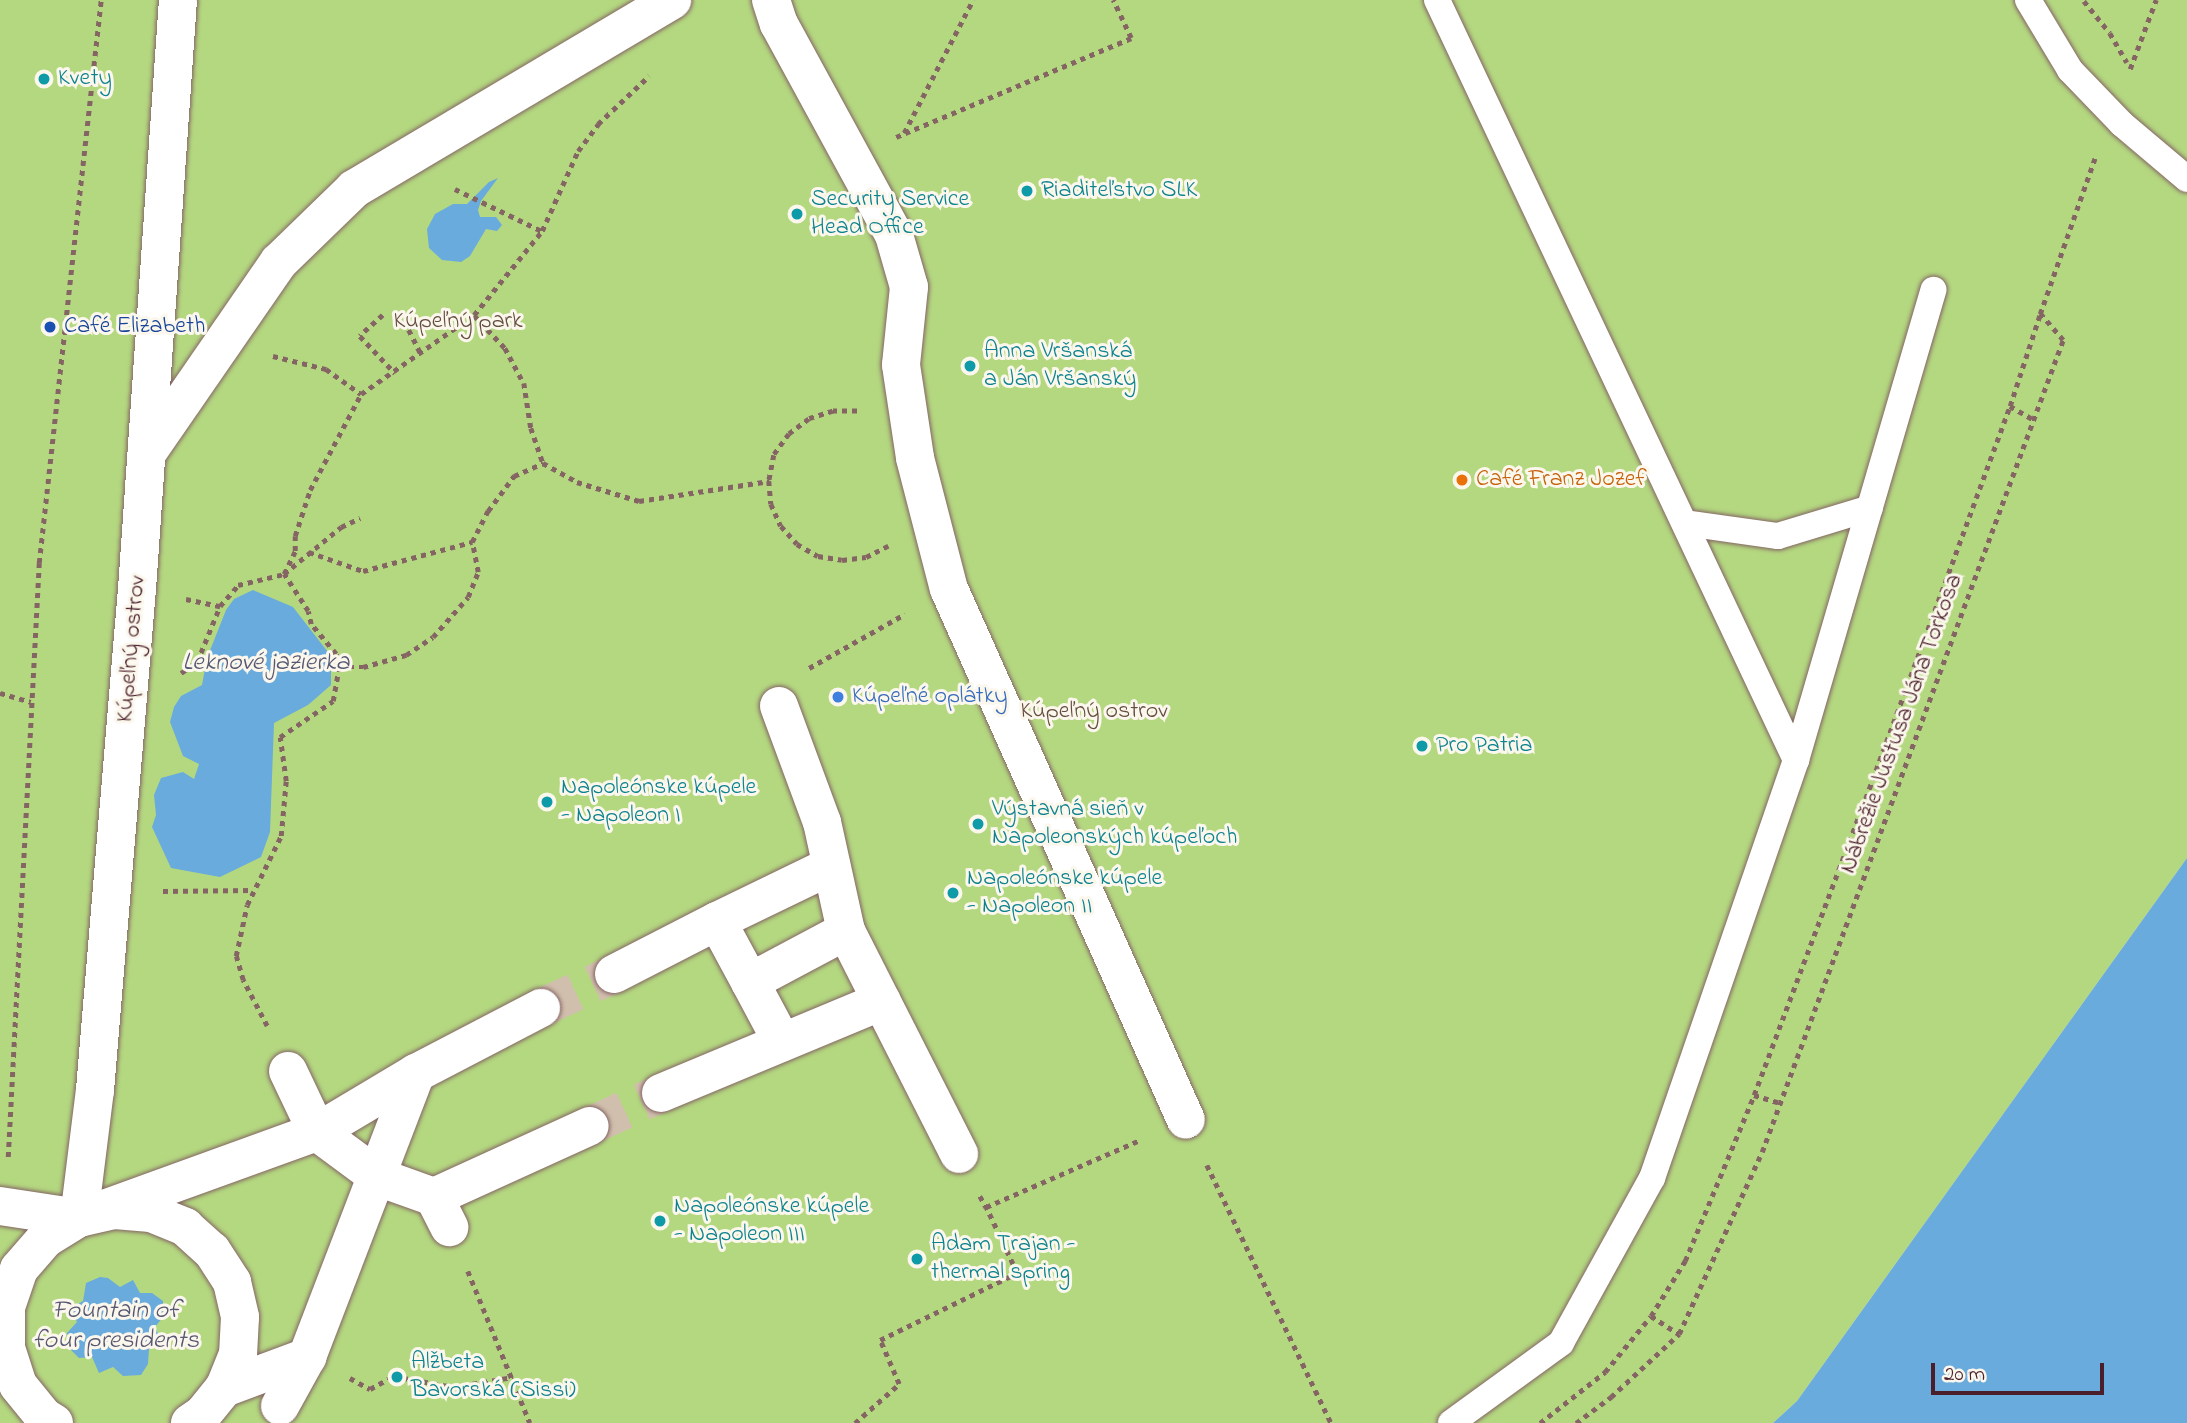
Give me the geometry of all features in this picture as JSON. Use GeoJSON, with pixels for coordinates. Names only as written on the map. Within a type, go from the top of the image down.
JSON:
{"type":"FeatureCollection","features":[{"type":"Feature","properties":{"kind":"street","name":"Kúpeľný ostrov"},"geometry":{"type":"LineString","coordinates":[[79,1217],[95,1090],[137,589],[178,0]]}},
{"type":"Feature","properties":{"kind":"street"},"geometry":{"type":"LineString","coordinates":[[147,453],[279,261],[354,189],[672,0]]}},
{"type":"Feature","properties":{"kind":"street"},"geometry":{"type":"LineString","coordinates":[[771,0],[779,24],[894,235],[909,287],[901,365],[917,471],[949,589],[1186,1120]]}},
{"type":"Feature","properties":{"kind":"street"},"geometry":{"type":"LineString","coordinates":[[779,706],[822,822],[846,931],[959,1154]]}},
{"type":"Feature","properties":{"kind":"street"},"geometry":{"type":"LineString","coordinates":[[614,974],[831,866]]}},
{"type":"Feature","properties":{"kind":"street"},"geometry":{"type":"LineString","coordinates":[[718,921],[782,1042]]}},
{"type":"Feature","properties":{"kind":"street"},"geometry":{"type":"LineString","coordinates":[[750,982],[846,931]]}},
{"type":"Feature","properties":{"kind":"street"},"geometry":{"type":"LineString","coordinates":[[662,1093],[882,1001]]}},
{"type":"Feature","properties":{"kind":"street"},"geometry":{"type":"LineString","coordinates":[[54,1423],[44,1417],[18,1385],[6,1348],[6,1307],[19,1269],[45,1239],[79,1217],[317,1132],[416,1073],[541,1008]]}},
{"type":"Feature","properties":{"kind":"street"},"geometry":{"type":"LineString","coordinates":[[288,1071],[317,1132],[378,1177],[442,1212],[590,1126]]}},
{"type":"Feature","properties":{"kind":"street"},"geometry":{"type":"LineString","coordinates":[[280,1405],[314,1372],[378,1177],[416,1073]]}},
{"type":"Feature","properties":{"kind":"street"},"geometry":{"type":"LineString","coordinates":[[3,1206],[79,1217],[115,1210],[151,1213],[185,1227],[212,1251],[232,1282],[240,1317],[238,1354],[224,1388],[203,1414],[190,1423]]}},
{"type":"Feature","properties":{"kind":"street"},"geometry":{"type":"LineString","coordinates":[[224,1388],[314,1372]]}},
{"type":"Feature","properties":{"kind":"lane"},"geometry":{"type":"LineString","coordinates":[[1437,0],[1796,760]]}},
{"type":"Feature","properties":{"kind":"lane"},"geometry":{"type":"LineString","coordinates":[[2028,0],[2070,70],[2117,119],[2187,180]]}},
{"type":"Feature","properties":{"kind":"lane"},"geometry":{"type":"LineString","coordinates":[[1451,1423],[1561,1343],[1652,1178],[1796,760],[1933,290]]}},
{"type":"Feature","properties":{"kind":"lane"},"geometry":{"type":"LineString","coordinates":[[1685,523],[1777,536],[1870,508]]}},
{"type":"Feature","properties":{"kind":"path"},"geometry":{"type":"LineString","coordinates":[[3,1206],[39,563],[100,0]]}},
{"type":"Feature","properties":{"kind":"path"},"geometry":{"type":"LineString","coordinates":[[904,134],[973,0]]}},
{"type":"Feature","properties":{"kind":"path"},"geometry":{"type":"LineString","coordinates":[[852,157],[1131,38],[1113,0]]}},
{"type":"Feature","properties":{"kind":"path"},"geometry":{"type":"LineString","coordinates":[[2083,0],[2110,33],[2131,67]]}},
{"type":"Feature","properties":{"kind":"path"},"geometry":{"type":"LineString","coordinates":[[1540,1423],[1605,1373],[1651,1316],[1685,1261],[1754,1095],[2010,406],[2040,314],[2117,119],[2131,67],[2156,0]]}},
{"type":"Feature","properties":{"kind":"path"},"geometry":{"type":"LineString","coordinates":[[284,574],[295,551],[295,536],[310,489],[361,394],[395,373],[474,315],[542,231],[578,151],[598,124],[656,69]]}},
{"type":"Feature","properties":{"kind":"path"},"geometry":{"type":"LineString","coordinates":[[472,196],[542,231]]}},
{"type":"Feature","properties":{"kind":"path"},"geometry":{"type":"LineString","coordinates":[[400,312],[421,354]]}},
{"type":"Feature","properties":{"kind":"path","name":"Nábrežie Justusa Jána Torkosa"},"geometry":{"type":"LineString","coordinates":[[1576,1423],[1611,1397],[1679,1334],[1762,1152],[2063,340],[2040,314]]}},
{"type":"Feature","properties":{"kind":"path"},"geometry":{"type":"LineString","coordinates":[[474,315],[505,348],[524,383],[531,428],[543,463],[577,482],[639,501],[769,481]]}},
{"type":"Feature","properties":{"kind":"path"},"geometry":{"type":"LineString","coordinates":[[383,316],[360,336],[395,373]]}},
{"type":"Feature","properties":{"kind":"path"},"geometry":{"type":"LineString","coordinates":[[224,343],[326,369],[361,394]]}},
{"type":"Feature","properties":{"kind":"path"},"geometry":{"type":"LineString","coordinates":[[2010,406],[2034,420]]}},
{"type":"Feature","properties":{"kind":"path"},"geometry":{"type":"LineString","coordinates":[[833,411],[858,411],[882,420],[902,437],[917,471],[915,508],[905,529],[888,546],[866,557],[842,560],[818,556],[797,544],[780,526],[771,504],[769,481],[774,455],[789,434],[809,419],[833,411]]}},
{"type":"Feature","properties":{"kind":"path"},"geometry":{"type":"LineString","coordinates":[[339,667],[363,667],[406,655],[432,637],[468,597],[478,572],[472,542],[488,510],[514,476],[543,463]]}},
{"type":"Feature","properties":{"kind":"path"},"geometry":{"type":"LineString","coordinates":[[137,589],[220,606],[238,585],[284,574],[341,527],[360,518]]}},
{"type":"Feature","properties":{"kind":"path"},"geometry":{"type":"LineString","coordinates":[[309,552],[363,571],[472,542]]}},
{"type":"Feature","properties":{"kind":"path"},"geometry":{"type":"LineString","coordinates":[[284,574],[308,611],[312,624],[336,654],[339,667],[333,701],[280,737],[286,781],[281,836],[253,890],[236,956],[243,980],[288,1071]]}},
{"type":"Feature","properties":{"kind":"path"},"geometry":{"type":"LineString","coordinates":[[779,706],[798,674],[949,589]]}},
{"type":"Feature","properties":{"kind":"path"},"geometry":{"type":"LineString","coordinates":[[0,693],[31,702]]}},
{"type":"Feature","properties":{"kind":"path"},"geometry":{"type":"LineString","coordinates":[[112,889],[253,890]]}},
{"type":"Feature","properties":{"kind":"path"},"geometry":{"type":"LineString","coordinates":[[1754,1095],[1780,1103]]}},
{"type":"Feature","properties":{"kind":"path"},"geometry":{"type":"LineString","coordinates":[[986,1207],[1186,1120],[1331,1423]]}},
{"type":"Feature","properties":{"kind":"path"},"geometry":{"type":"LineString","coordinates":[[855,1423],[899,1384],[880,1340],[1017,1273],[959,1154]]}},
{"type":"Feature","properties":{"kind":"path"},"geometry":{"type":"LineString","coordinates":[[442,1212],[530,1423]]}},
{"type":"Feature","properties":{"kind":"path"},"geometry":{"type":"LineString","coordinates":[[1651,1316],[1679,1334]]}},
{"type":"Feature","properties":{"kind":"path"},"geometry":{"type":"LineString","coordinates":[[314,1372],[346,1376],[370,1389],[393,1376],[453,1387],[513,1377]]}},
{"type":"Feature","properties":{"kind":"green space","name":"Kúpeľný ostrov"},"geometry":{"type":"Polygon","coordinates":[[[0,0],[2187,0],[2187,858],[1797,1401],[1773,1423],[0,1423],[0,0]]]}},
{"type":"Feature","properties":{"kind":"water"},"geometry":{"type":"Polygon","coordinates":[[[498,178],[481,201],[478,210],[480,217],[496,217],[502,225],[497,231],[486,229],[470,256],[461,262],[442,260],[429,248],[427,229],[435,214],[453,204],[467,204],[489,182],[498,178]]]}},
{"type":"Feature","properties":{"kind":"water","name":"Leknové jazierka"},"geometry":{"type":"Polygon","coordinates":[[[253,590],[293,607],[331,656],[331,685],[308,705],[274,723],[270,832],[261,857],[220,877],[171,868],[152,827],[156,815],[154,795],[161,778],[183,772],[194,779],[199,764],[183,756],[170,722],[174,707],[181,696],[202,685],[207,658],[226,610],[234,599],[253,590]]]}},
{"type":"Feature","properties":{"kind":"water"},"geometry":{"type":"Polygon","coordinates":[[[2187,858],[2187,1423],[1773,1423],[1797,1401],[2187,858]]]}},
{"type":"Feature","properties":{"kind":"water","name":"Fountain of four presidents"},"geometry":{"type":"Polygon","coordinates":[[[100,1277],[108,1278],[120,1287],[133,1280],[140,1293],[152,1293],[163,1301],[163,1317],[155,1327],[162,1343],[149,1349],[148,1364],[141,1375],[123,1376],[113,1367],[99,1373],[92,1357],[79,1358],[68,1347],[67,1333],[77,1322],[70,1309],[83,1301],[86,1283],[100,1277]]]}},
{"type":"Feature","properties":{"kind":"tunnel"},"geometry":{"type":"LineString","coordinates":[[541,1008],[614,974]]}},
{"type":"Feature","properties":{"kind":"tunnel"},"geometry":{"type":"LineString","coordinates":[[590,1126],[661,1093]]}},
{"type":"Feature","properties":{"kind":"place","name":"Kvety"},"geometry":{"type":"Point","coordinates":[44,79]}},
{"type":"Feature","properties":{"kind":"place","name":"Riaditeľstvo SLK"},"geometry":{"type":"Point","coordinates":[1027,191]}},
{"type":"Feature","properties":{"kind":"place","name":"Security Service Head Office"},"geometry":{"type":"Point","coordinates":[797,214]}},
{"type":"Feature","properties":{"kind":"place","name":"Café Elizabeth"},"geometry":{"type":"Point","coordinates":[50,327]}},
{"type":"Feature","properties":{"kind":"place","name":"Anna Vršanská a Ján Vršanský"},"geometry":{"type":"Point","coordinates":[970,366]}},
{"type":"Feature","properties":{"kind":"place","name":"Café Franz Jozef"},"geometry":{"type":"Point","coordinates":[1462,480]}},
{"type":"Feature","properties":{"kind":"place","name":"Kúpeľné oplátky"},"geometry":{"type":"Point","coordinates":[838,697]}},
{"type":"Feature","properties":{"kind":"place","name":"Pro Patria"},"geometry":{"type":"Point","coordinates":[1422,746]}},
{"type":"Feature","properties":{"kind":"place","name":"Napoleónske kúpele - Napoleon I"},"geometry":{"type":"Point","coordinates":[547,802]}},
{"type":"Feature","properties":{"kind":"place","name":"Výstavná sieň v Napoleonských kúpeľoch"},"geometry":{"type":"Point","coordinates":[978,824]}},
{"type":"Feature","properties":{"kind":"place","name":"Napoleónske kúpele - Napoleon II"},"geometry":{"type":"Point","coordinates":[953,893]}},
{"type":"Feature","properties":{"kind":"place","name":"Napoleónske kúpele - Napoleon III"},"geometry":{"type":"Point","coordinates":[660,1221]}},
{"type":"Feature","properties":{"kind":"place","name":"Adam Trajan - thermal spring"},"geometry":{"type":"Point","coordinates":[917,1259]}},
{"type":"Feature","properties":{"kind":"place","name":"Alžbeta Bavorská (Sissi)"},"geometry":{"type":"Point","coordinates":[397,1377]}},
{"type":"Feature","properties":{"kind":"park label","name":"Kúpeľný park"},"geometry":{"type":"Point","coordinates":[458,322]}}]}
